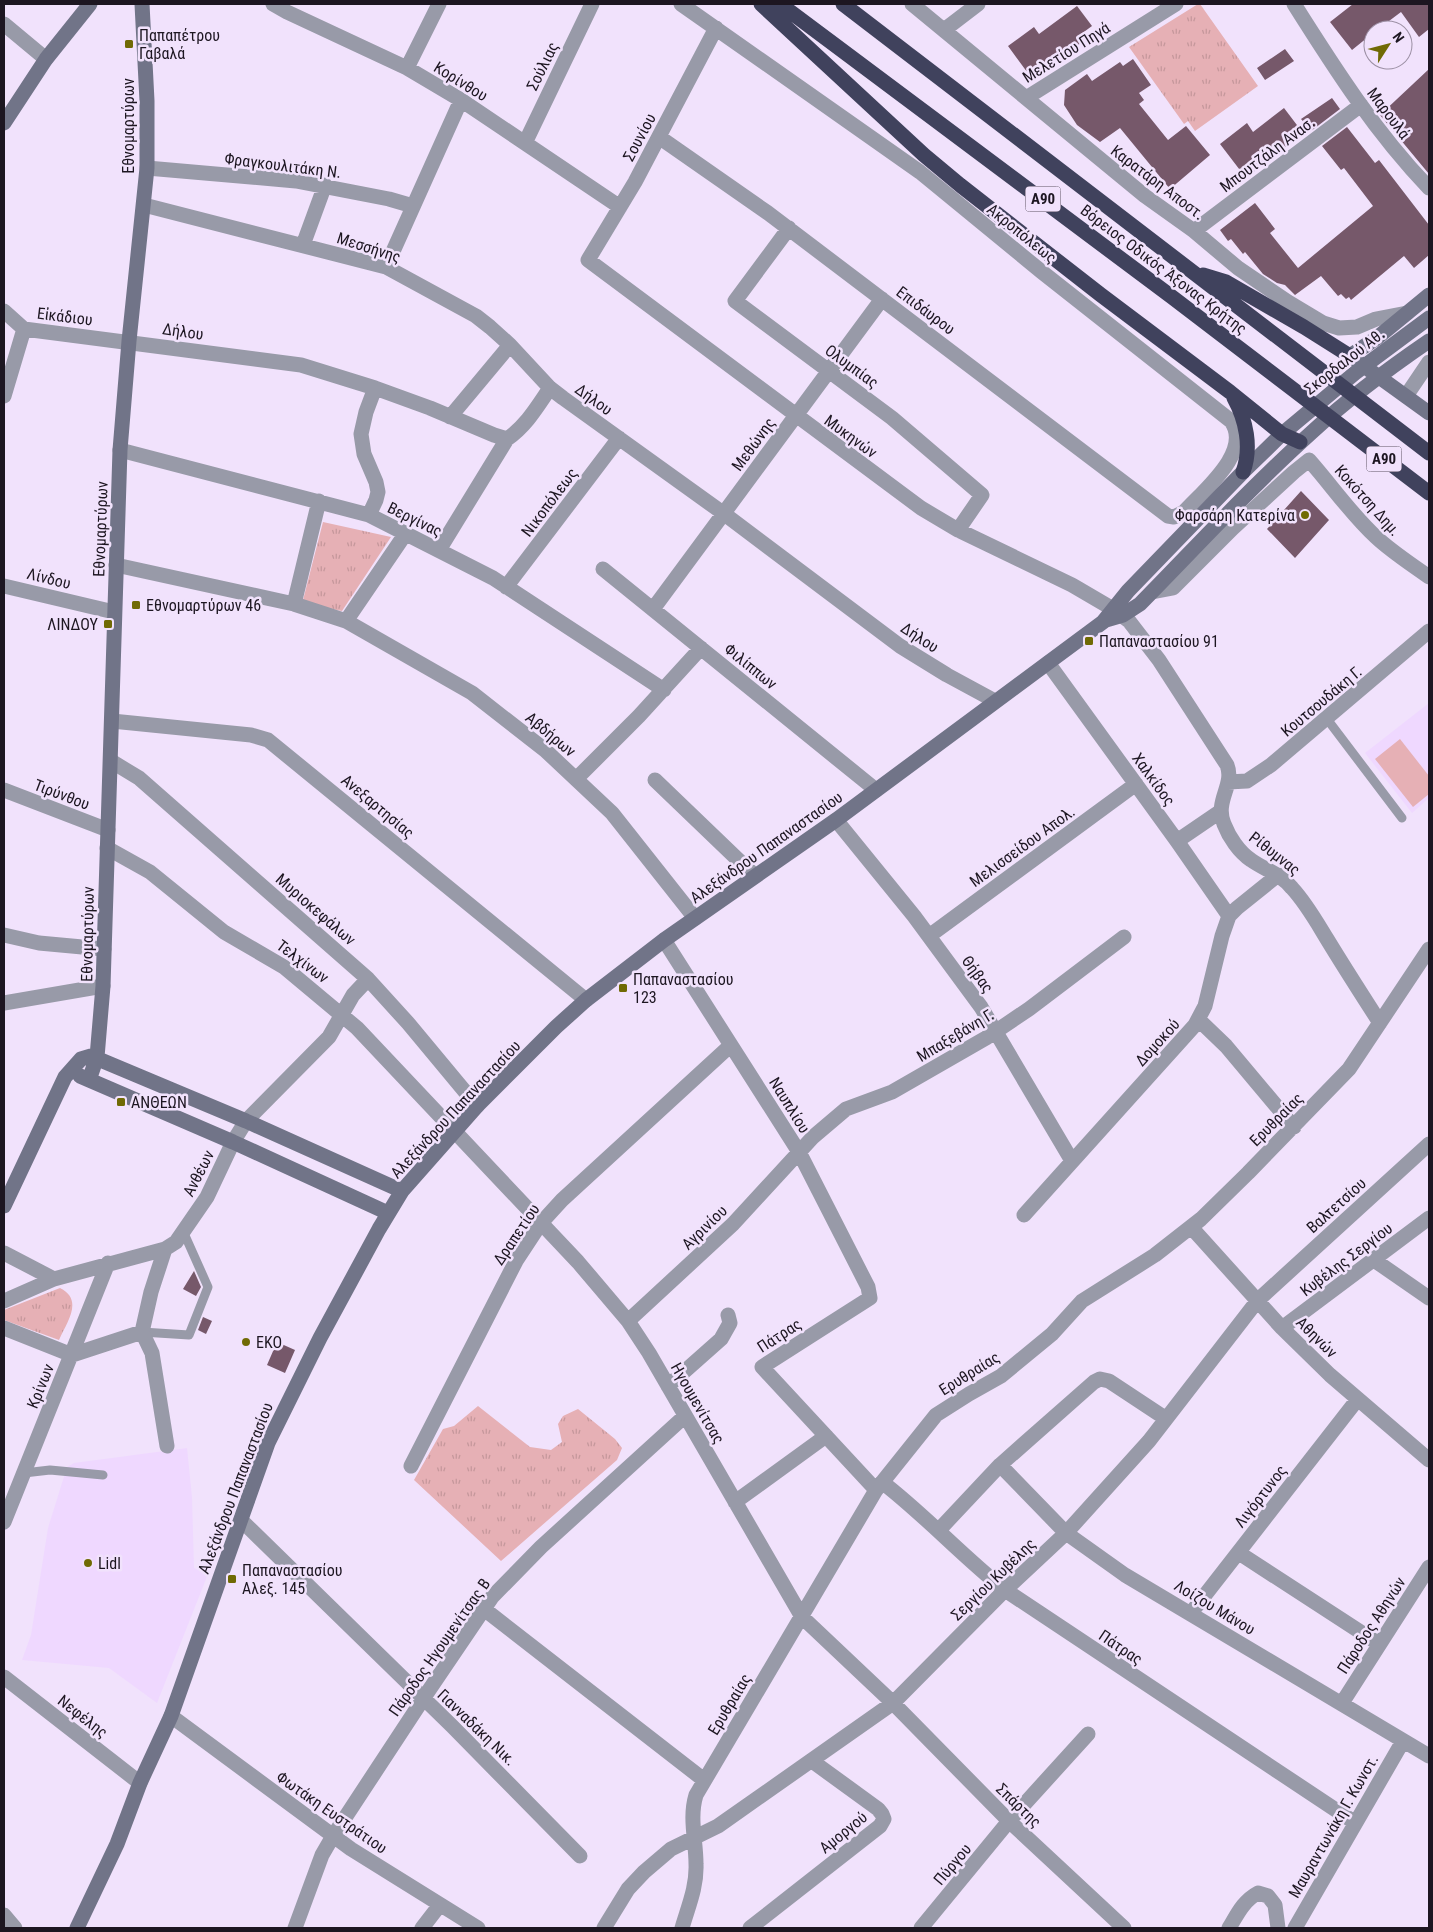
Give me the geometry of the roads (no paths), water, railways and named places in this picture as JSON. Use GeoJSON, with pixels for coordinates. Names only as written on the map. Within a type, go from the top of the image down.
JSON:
{"type":"FeatureCollection","features":[{"type":"Feature","properties":{"kind":"highway"},"geometry":{"type":"LineString","coordinates":[[761,4],[960,186],[1108,301],[1230,392],[1282,434],[1300,442]]}},
{"type":"Feature","properties":{"kind":"highway","name":"Βόρειος Οδικός Άξονας Κρήτης"},"geometry":{"type":"LineString","coordinates":[[780,4],[1165,291],[1429,493]]}},
{"type":"Feature","properties":{"kind":"highway","name":"Βόρειος Οδικός Άξονας Κρήτης"},"geometry":{"type":"LineString","coordinates":[[843,4],[1429,453]]}},
{"type":"Feature","properties":{"kind":"highway"},"geometry":{"type":"LineString","coordinates":[[1194,273],[1226,282],[1350,356]]}},
{"type":"Feature","properties":{"kind":"highway"},"geometry":{"type":"LineString","coordinates":[[1230,392],[1240,410],[1246,427],[1247,454],[1243,472]]}},
{"type":"Feature","properties":{"kind":"main road"},"geometry":{"type":"LineString","coordinates":[[4,123],[46,59],[90,4]]}},
{"type":"Feature","properties":{"kind":"main road","name":"Εθνομαρτύρων"},"geometry":{"type":"LineString","coordinates":[[89,1080],[103,986],[120,450],[147,168],[147,93],[142,4]]}},
{"type":"Feature","properties":{"kind":"main road"},"geometry":{"type":"LineString","coordinates":[[1429,295],[1378,337],[1350,356],[1429,413]]}},
{"type":"Feature","properties":{"kind":"main road","name":"Σκορδαλού Αθ."},"geometry":{"type":"LineString","coordinates":[[1282,434],[1355,373],[1429,318]]}},
{"type":"Feature","properties":{"kind":"main road"},"geometry":{"type":"LineString","coordinates":[[1300,442],[1382,375],[1429,341]]}},
{"type":"Feature","properties":{"kind":"main road","name":"Αλεξάνδρου Παπαναστασίου"},"geometry":{"type":"LineString","coordinates":[[77,1928],[117,1844],[140,1783],[170,1716],[268,1443],[287,1402],[345,1291],[402,1191],[477,1106],[556,1026],[586,1000],[664,940],[836,820],[1114,615],[1173,546],[1282,434]]}},
{"type":"Feature","properties":{"kind":"main road","name":"Αλεξάνδρου Παπαναστασίου"},"geometry":{"type":"LineString","coordinates":[[1114,615],[1140,604],[1300,442]]}},
{"type":"Feature","properties":{"kind":"main road"},"geometry":{"type":"LineString","coordinates":[[4,1206],[58,1090],[70,1071],[81,1059],[94,1056],[402,1191]]}},
{"type":"Feature","properties":{"kind":"main road"},"geometry":{"type":"LineString","coordinates":[[70,1071],[233,1142],[388,1213]]}},
{"type":"Feature","properties":{"kind":"street","name":"Κορίνθου"},"geometry":{"type":"LineString","coordinates":[[273,4],[407,68],[461,100],[620,207]]}},
{"type":"Feature","properties":{"kind":"street"},"geometry":{"type":"LineString","coordinates":[[407,68],[439,4]]}},
{"type":"Feature","properties":{"kind":"street","name":"Σούλιας"},"geometry":{"type":"LineString","coordinates":[[525,143],[592,4]]}},
{"type":"Feature","properties":{"kind":"street","name":"Ακροπόλεως"},"geometry":{"type":"LineString","coordinates":[[681,4],[920,172],[1064,290],[1231,421],[1236,429],[1236,439],[1229,462],[1184,512],[1174,517],[1168,516]]}},
{"type":"Feature","properties":{"kind":"street","name":"Καρατάρη Αποστ."},"geometry":{"type":"LineString","coordinates":[[912,4],[1145,196],[1194,231],[1238,268],[1269,290],[1328,326],[1352,328],[1376,319],[1406,313]]}},
{"type":"Feature","properties":{"kind":"street"},"geometry":{"type":"LineString","coordinates":[[944,30],[978,4]]}},
{"type":"Feature","properties":{"kind":"street","name":"Μελετίου Πηγά"},"geometry":{"type":"LineString","coordinates":[[1026,98],[1176,4]]}},
{"type":"Feature","properties":{"kind":"street","name":"Μαρουλά"},"geometry":{"type":"LineString","coordinates":[[1294,4],[1361,105],[1404,160],[1429,188]]}},
{"type":"Feature","properties":{"kind":"street"},"geometry":{"type":"LineString","coordinates":[[4,24],[46,59]]}},
{"type":"Feature","properties":{"kind":"street","name":"Σουνίου"},"geometry":{"type":"LineString","coordinates":[[588,260],[659,137],[716,28]]}},
{"type":"Feature","properties":{"kind":"street"},"geometry":{"type":"LineString","coordinates":[[386,267],[461,100]]}},
{"type":"Feature","properties":{"kind":"street","name":"Μπουτζάλη Ανασ."},"geometry":{"type":"LineString","coordinates":[[1194,231],[1361,105]]}},
{"type":"Feature","properties":{"kind":"street","name":"Επιδάυρου"},"geometry":{"type":"LineString","coordinates":[[659,137],[789,228],[1168,516]]}},
{"type":"Feature","properties":{"kind":"street","name":"Φραγκουλιτάκη Ν."},"geometry":{"type":"LineString","coordinates":[[147,168],[325,185],[413,206]]}},
{"type":"Feature","properties":{"kind":"street"},"geometry":{"type":"LineString","coordinates":[[303,245],[325,185]]}},
{"type":"Feature","properties":{"kind":"street","name":"Μεσσήνης"},"geometry":{"type":"LineString","coordinates":[[144,205],[386,267],[476,316],[510,345],[550,388]]}},
{"type":"Feature","properties":{"kind":"street","name":"Ολυμπίας"},"geometry":{"type":"LineString","coordinates":[[789,228],[735,301],[892,418],[982,495],[958,530]]}},
{"type":"Feature","properties":{"kind":"street","name":"Μυκηνών"},"geometry":{"type":"LineString","coordinates":[[588,260],[906,498],[958,530],[1072,585],[1114,615]]}},
{"type":"Feature","properties":{"kind":"street","name":"Μεθώνης"},"geometry":{"type":"LineString","coordinates":[[653,609],[882,299]]}},
{"type":"Feature","properties":{"kind":"street","name":"Εἰκάδιου"},"geometry":{"type":"LineString","coordinates":[[4,311],[24,329],[129,341]]}},
{"type":"Feature","properties":{"kind":"street"},"geometry":{"type":"LineString","coordinates":[[4,396],[24,329]]}},
{"type":"Feature","properties":{"kind":"street","name":"Δήλου"},"geometry":{"type":"LineString","coordinates":[[129,341],[301,365],[375,388],[494,436],[507,438],[517,432],[531,417],[550,388],[900,646],[947,675],[995,701]]}},
{"type":"Feature","properties":{"kind":"street"},"geometry":{"type":"LineString","coordinates":[[450,417],[510,345]]}},
{"type":"Feature","properties":{"kind":"street"},"geometry":{"type":"LineString","coordinates":[[1406,396],[1429,362]]}},
{"type":"Feature","properties":{"kind":"street"},"geometry":{"type":"LineString","coordinates":[[369,515],[378,492],[376,482],[364,454],[362,434],[366,412],[375,388]]}},
{"type":"Feature","properties":{"kind":"street"},"geometry":{"type":"LineString","coordinates":[[438,550],[507,438]]}},
{"type":"Feature","properties":{"kind":"street","name":"Νικοπόλεως"},"geometry":{"type":"LineString","coordinates":[[506,587],[619,438]]}},
{"type":"Feature","properties":{"kind":"street","name":"Βεργίνας"},"geometry":{"type":"LineString","coordinates":[[120,450],[369,515],[506,587],[664,690]]}},
{"type":"Feature","properties":{"kind":"street","name":"Κοκότση Δημ."},"geometry":{"type":"LineString","coordinates":[[1309,460],[1376,538],[1390,550],[1429,576]]}},
{"type":"Feature","properties":{"kind":"street","name":"Αλεξάνδρου Παπαναστασίου"},"geometry":{"type":"LineString","coordinates":[[1152,592],[1173,588],[1233,528],[1309,460]]}},
{"type":"Feature","properties":{"kind":"street"},"geometry":{"type":"LineString","coordinates":[[116,565],[294,604],[319,501]]}},
{"type":"Feature","properties":{"kind":"street"},"geometry":{"type":"LineString","coordinates":[[346,621],[406,533]]}},
{"type":"Feature","properties":{"kind":"street","name":"Φιλίππων"},"geometry":{"type":"LineString","coordinates":[[603,569],[876,790]]}},
{"type":"Feature","properties":{"kind":"street","name":"Λίνδου"},"geometry":{"type":"LineString","coordinates":[[4,586],[114,612]]}},
{"type":"Feature","properties":{"kind":"street","name":"Αβδήρων"},"geometry":{"type":"LineString","coordinates":[[294,604],[346,621],[472,694],[545,750],[612,813],[695,918]]}},
{"type":"Feature","properties":{"kind":"street"},"geometry":{"type":"LineString","coordinates":[[1114,615],[1134,626],[1147,642],[1216,746],[1229,769],[1228,782],[1222,797],[1220,811],[1178,841]]}},
{"type":"Feature","properties":{"kind":"street","name":"Κουτσουδάκη Γ."},"geometry":{"type":"LineString","coordinates":[[1228,782],[1250,780],[1327,719],[1429,632]]}},
{"type":"Feature","properties":{"kind":"street"},"geometry":{"type":"LineString","coordinates":[[576,779],[664,690],[701,648]]}},
{"type":"Feature","properties":{"kind":"street","name":"Χαλκίδος"},"geometry":{"type":"LineString","coordinates":[[1048,664],[1178,841],[1229,916]]}},
{"type":"Feature","properties":{"kind":"street","name":"Ανεξαρτησίας"},"geometry":{"type":"LineString","coordinates":[[112,721],[251,735],[268,740],[586,1000]]}},
{"type":"Feature","properties":{"kind":"street","name":"Μυριοκεφάλων"},"geometry":{"type":"LineString","coordinates":[[111,761],[138,778],[368,979],[408,1023],[477,1106]]}},
{"type":"Feature","properties":{"kind":"street"},"geometry":{"type":"LineString","coordinates":[[655,780],[755,876]]}},
{"type":"Feature","properties":{"kind":"street","name":"Μελισσείδου Απολ."},"geometry":{"type":"LineString","coordinates":[[929,936],[1136,784]]}},
{"type":"Feature","properties":{"kind":"street","name":"Τιρύνθου"},"geometry":{"type":"LineString","coordinates":[[4,790],[108,830]]}},
{"type":"Feature","properties":{"kind":"street","name":"Ρίθυμνας"},"geometry":{"type":"LineString","coordinates":[[1220,811],[1227,831],[1242,852],[1251,860],[1278,875],[1292,887],[1380,1023]]}},
{"type":"Feature","properties":{"kind":"street","name":"Θήβας"},"geometry":{"type":"LineString","coordinates":[[836,820],[929,936],[980,1007],[1072,1161]]}},
{"type":"Feature","properties":{"kind":"street","name":"Τελχίνων"},"geometry":{"type":"LineString","coordinates":[[107,848],[150,872],[212,923],[284,967],[342,1014],[384,1055],[455,1131]]}},
{"type":"Feature","properties":{"kind":"street","name":"Δομοκού"},"geometry":{"type":"LineString","coordinates":[[1024,1215],[1199,1020],[1205,1006],[1222,936],[1229,916],[1278,875]]}},
{"type":"Feature","properties":{"kind":"street"},"geometry":{"type":"LineString","coordinates":[[4,935],[39,943],[104,949]]}},
{"type":"Feature","properties":{"kind":"street","name":"Μπαξεβάνη Γ."},"geometry":{"type":"LineString","coordinates":[[799,1152],[813,1137],[846,1109],[892,1092],[996,1032],[1124,937]]}},
{"type":"Feature","properties":{"kind":"street","name":"Ναυπλίου"},"geometry":{"type":"LineString","coordinates":[[664,940],[799,1152],[868,1287],[870,1298]]}},
{"type":"Feature","properties":{"kind":"street","name":"Ερυθραίας"},"geometry":{"type":"LineString","coordinates":[[682,1928],[696,1881],[693,1806],[696,1795],[879,1486],[936,1416],[1001,1376],[1052,1334],[1082,1301],[1155,1255],[1191,1227],[1223,1198],[1294,1127],[1348,1069],[1429,949]]}},
{"type":"Feature","properties":{"kind":"street","name":"Ανθέων"},"geometry":{"type":"LineString","coordinates":[[165,1249],[176,1242],[207,1197],[233,1142],[246,1121],[321,1046],[336,1027],[353,995],[368,979]]}},
{"type":"Feature","properties":{"kind":"street"},"geometry":{"type":"LineString","coordinates":[[4,1003],[103,986]]}},
{"type":"Feature","properties":{"kind":"street"},"geometry":{"type":"LineString","coordinates":[[1199,1020],[1226,1046],[1294,1127]]}},
{"type":"Feature","properties":{"kind":"street","name":"Δραπετίου"},"geometry":{"type":"LineString","coordinates":[[411,1466],[516,1262],[541,1223],[562,1200],[731,1044]]}},
{"type":"Feature","properties":{"kind":"street","name":"Ηγουμενίτσας"},"geometry":{"type":"LineString","coordinates":[[455,1131],[593,1279],[628,1321],[668,1386],[802,1617],[894,1703]]}},
{"type":"Feature","properties":{"kind":"street","name":"Βαλτετσίου"},"geometry":{"type":"LineString","coordinates":[[1262,1296],[1429,1144]]}},
{"type":"Feature","properties":{"kind":"street","name":"Αγρινίου"},"geometry":{"type":"LineString","coordinates":[[628,1321],[733,1224],[799,1152]]}},
{"type":"Feature","properties":{"kind":"street","name":"Κυβέλης Σεργίου"},"geometry":{"type":"LineString","coordinates":[[1282,1328],[1429,1218]]}},
{"type":"Feature","properties":{"kind":"street","name":"Αθηνών"},"geometry":{"type":"LineString","coordinates":[[1191,1227],[1262,1296],[1282,1328],[1357,1400],[1429,1460]]}},
{"type":"Feature","properties":{"kind":"street"},"geometry":{"type":"LineString","coordinates":[[4,1301],[54,1279],[165,1249]]}},
{"type":"Feature","properties":{"kind":"street"},"geometry":{"type":"LineString","coordinates":[[165,1249],[150,1292],[142,1332],[152,1353],[167,1446]]}},
{"type":"Feature","properties":{"kind":"street"},"geometry":{"type":"LineString","coordinates":[[4,1253],[54,1279]]}},
{"type":"Feature","properties":{"kind":"street"},"geometry":{"type":"LineString","coordinates":[[1374,1260],[1429,1298]]}},
{"type":"Feature","properties":{"kind":"street","name":"Κρίνων"},"geometry":{"type":"LineString","coordinates":[[4,1522],[108,1263]]}},
{"type":"Feature","properties":{"kind":"street","name":"Σεργίου Κυβέλης"},"geometry":{"type":"LineString","coordinates":[[604,1928],[628,1889],[671,1848],[718,1826],[894,1703],[1005,1590],[1066,1533],[1149,1440],[1262,1296]]}},
{"type":"Feature","properties":{"kind":"street","name":"Πάτρας"},"geometry":{"type":"LineString","coordinates":[[870,1298],[762,1368],[826,1436],[879,1486],[939,1530],[973,1563],[1005,1590],[1354,1822]]}},
{"type":"Feature","properties":{"kind":"street"},"geometry":{"type":"LineString","coordinates":[[668,1386],[721,1338],[730,1323],[728,1315]]}},
{"type":"Feature","properties":{"kind":"street"},"geometry":{"type":"LineString","coordinates":[[4,1328],[72,1355],[142,1332]]}},
{"type":"Feature","properties":{"kind":"street"},"geometry":{"type":"LineString","coordinates":[[939,1530],[1000,1465],[1094,1382],[1100,1379],[1109,1381],[1165,1418]]}},
{"type":"Feature","properties":{"kind":"street","name":"Λιγόρτυνος"},"geometry":{"type":"LineString","coordinates":[[1191,1613],[1357,1400]]}},
{"type":"Feature","properties":{"kind":"street","name":"Πάροδος Ηγουμενίτσας Β"},"geometry":{"type":"LineString","coordinates":[[295,1928],[322,1854],[423,1699],[497,1591],[541,1547],[685,1416]]}},
{"type":"Feature","properties":{"kind":"street"},"geometry":{"type":"LineString","coordinates":[[735,1502],[826,1436]]}},
{"type":"Feature","properties":{"kind":"street","name":"Λοίζου Μάνου"},"geometry":{"type":"LineString","coordinates":[[1000,1465],[1066,1533],[1088,1551],[1125,1575],[1429,1756]]}},
{"type":"Feature","properties":{"kind":"street","name":"Γιανναδάκη Νικ."},"geometry":{"type":"LineString","coordinates":[[241,1520],[580,1856]]}},
{"type":"Feature","properties":{"kind":"street"},"geometry":{"type":"LineString","coordinates":[[1239,1553],[1380,1644]]}},
{"type":"Feature","properties":{"kind":"street","name":"Πάροδος Αθηνών"},"geometry":{"type":"LineString","coordinates":[[1342,1703],[1429,1567]]}},
{"type":"Feature","properties":{"kind":"street"},"geometry":{"type":"LineString","coordinates":[[484,1609],[704,1780]]}},
{"type":"Feature","properties":{"kind":"street","name":"Νεφέλης"},"geometry":{"type":"LineString","coordinates":[[4,1677],[140,1783]]}},
{"type":"Feature","properties":{"kind":"street","name":"Σπάρτης"},"geometry":{"type":"LineString","coordinates":[[894,1703],[1009,1822],[1120,1927]]}},
{"type":"Feature","properties":{"kind":"street","name":"Φωτάκη Ευστράτιου"},"geometry":{"type":"LineString","coordinates":[[170,1716],[333,1836],[439,1906],[478,1928]]}},
{"type":"Feature","properties":{"kind":"street","name":"Πύργου"},"geometry":{"type":"LineString","coordinates":[[921,1928],[1009,1822],[1088,1734]]}},
{"type":"Feature","properties":{"kind":"street","name":"Μαυραντωνάκη Γ. Κωνστ."},"geometry":{"type":"LineString","coordinates":[[1295,1928],[1354,1822],[1403,1741]]}},
{"type":"Feature","properties":{"kind":"street","name":"Αμοργού"},"geometry":{"type":"LineString","coordinates":[[750,1928],[880,1826],[884,1819],[878,1809],[812,1761]]}},
{"type":"Feature","properties":{"kind":"street"},"geometry":{"type":"LineString","coordinates":[[1229,1928],[1240,1908],[1258,1893],[1268,1896],[1275,1905],[1278,1928]]}},
{"type":"Feature","properties":{"kind":"street"},"geometry":{"type":"LineString","coordinates":[[422,1928],[439,1906]]}},
{"type":"Feature","properties":{"kind":"street"},"geometry":{"type":"LineString","coordinates":[[4,1915],[15,1928]]}},
{"type":"Feature","properties":{"kind":"lane"},"geometry":{"type":"LineString","coordinates":[[1327,719],[1402,818]]}},
{"type":"Feature","properties":{"kind":"lane"},"geometry":{"type":"LineString","coordinates":[[142,1332],[189,1335],[208,1287],[183,1231]]}},
{"type":"Feature","properties":{"kind":"lane"},"geometry":{"type":"LineString","coordinates":[[24,1473],[50,1470],[103,1475]]}},
{"type":"Feature","properties":{"kind":"place","name":"Παπαπέτρου Γαβαλά"},"geometry":{"type":"Point","coordinates":[129,44]}},
{"type":"Feature","properties":{"kind":"place","name":"Φαρσάρη Κατερίνα"},"geometry":{"type":"Point","coordinates":[1305,515]}},
{"type":"Feature","properties":{"kind":"place","name":"Εθνομαρτύρων 46"},"geometry":{"type":"Point","coordinates":[136,605]}},
{"type":"Feature","properties":{"kind":"place","name":"ΛΙΝΔΟΥ"},"geometry":{"type":"Point","coordinates":[108,624]}},
{"type":"Feature","properties":{"kind":"place","name":"Παπαναστασίου 91"},"geometry":{"type":"Point","coordinates":[1089,641]}},
{"type":"Feature","properties":{"kind":"place","name":"Παπαναστασίου 123"},"geometry":{"type":"Point","coordinates":[623,988]}},
{"type":"Feature","properties":{"kind":"place","name":"ΑΝΘΕΩΝ"},"geometry":{"type":"Point","coordinates":[121,1102]}},
{"type":"Feature","properties":{"kind":"place","name":"EKO"},"geometry":{"type":"Point","coordinates":[246,1342]}},
{"type":"Feature","properties":{"kind":"place","name":"Lidl"},"geometry":{"type":"Point","coordinates":[88,1563]}},
{"type":"Feature","properties":{"kind":"place","name":"Παπαναστασίου Αλεξ. 145"},"geometry":{"type":"Point","coordinates":[232,1579]}}]}
